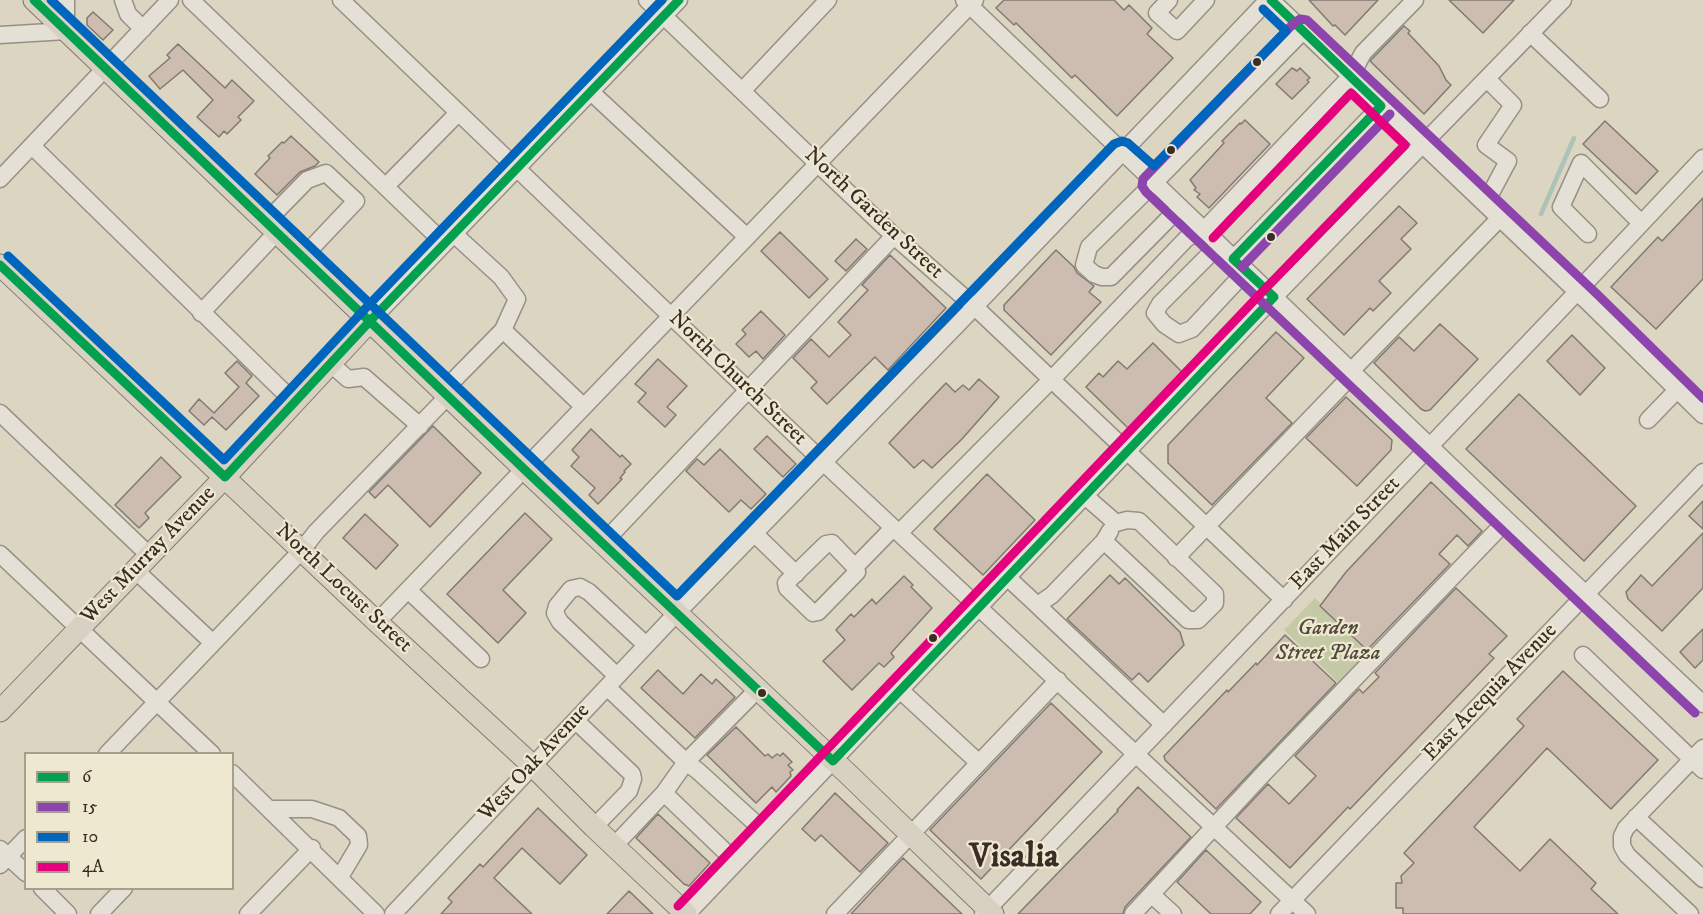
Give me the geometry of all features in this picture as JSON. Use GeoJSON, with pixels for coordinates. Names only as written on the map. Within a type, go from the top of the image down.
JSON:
{"type":"FeatureCollection","features":[{"type":"Feature","properties":{"kind":"main road"},"geometry":{"type":"LineString","coordinates":[[34,0],[524,469],[911,834],[988,912]]}},
{"type":"Feature","properties":{"kind":"main road","name":"North Locust Street"},"geometry":{"type":"LineString","coordinates":[[0,265],[377,622],[533,766],[687,914]]}},
{"type":"Feature","properties":{"kind":"main road","name":"West Murray Avenue"},"geometry":{"type":"LineString","coordinates":[[0,711],[225,477],[370,321]]}},
{"type":"Feature","properties":{"kind":"street"},"geometry":{"type":"LineString","coordinates":[[0,35],[66,31],[66,0]]}},
{"type":"Feature","properties":{"kind":"street"},"geometry":{"type":"LineString","coordinates":[[123,0],[128,14],[143,28]]}},
{"type":"Feature","properties":{"kind":"street"},"geometry":{"type":"LineString","coordinates":[[0,179],[170,0]]}},
{"type":"Feature","properties":{"kind":"street"},"geometry":{"type":"LineString","coordinates":[[108,752],[302,550],[316,532],[420,426],[503,330],[517,298],[501,277],[449,238],[191,0]]}},
{"type":"Feature","properties":{"kind":"street","name":"North Church Street"},"geometry":{"type":"LineString","coordinates":[[341,0],[823,462],[1307,914]]}},
{"type":"Feature","properties":{"kind":"street","name":"North Garden Street"},"geometry":{"type":"LineString","coordinates":[[647,0],[818,165],[975,307],[1284,600]]}},
{"type":"Feature","properties":{"kind":"street"},"geometry":{"type":"LineString","coordinates":[[370,321],[679,0]]}},
{"type":"Feature","properties":{"kind":"street"},"geometry":{"type":"LineString","coordinates":[[742,91],[828,0]]}},
{"type":"Feature","properties":{"kind":"street"},"geometry":{"type":"LineString","coordinates":[[1169,0],[1157,13],[1177,32],[1206,0]]}},
{"type":"Feature","properties":{"kind":"street"},"geometry":{"type":"LineString","coordinates":[[1270,0],[1577,291],[1703,415]]}},
{"type":"Feature","properties":{"kind":"street","name":"West Oak Avenue"},"geometry":{"type":"LineString","coordinates":[[393,914],[646,645],[1270,0]]}},
{"type":"Feature","properties":{"kind":"street"},"geometry":{"type":"LineString","coordinates":[[855,567],[896,531],[1052,380],[1187,238],[1204,230],[1351,76],[1363,53],[1415,0]]}},
{"type":"Feature","properties":{"kind":"street"},"geometry":{"type":"LineString","coordinates":[[687,914],[1274,297],[1563,0]]}},
{"type":"Feature","properties":{"kind":"street"},"geometry":{"type":"LineString","coordinates":[[377,622],[818,165],[970,2],[1122,153],[1703,704]]}},
{"type":"Feature","properties":{"kind":"street"},"geometry":{"type":"LineString","coordinates":[[1180,207],[1111,277],[1094,274],[1084,265],[1089,247],[1303,31]]}},
{"type":"Feature","properties":{"kind":"street"},"geometry":{"type":"LineString","coordinates":[[1530,33],[1600,99]]}},
{"type":"Feature","properties":{"kind":"street"},"geometry":{"type":"LineString","coordinates":[[1485,204],[1508,161],[1486,145],[1514,105],[1487,79]]}},
{"type":"Feature","properties":{"kind":"street"},"geometry":{"type":"LineString","coordinates":[[591,92],[747,237]]}},
{"type":"Feature","properties":{"kind":"street"},"geometry":{"type":"LineString","coordinates":[[1233,259],[1382,106]]}},
{"type":"Feature","properties":{"kind":"street"},"geometry":{"type":"LineString","coordinates":[[392,180],[458,113]]}},
{"type":"Feature","properties":{"kind":"street"},"geometry":{"type":"LineString","coordinates":[[32,146],[294,402]]}},
{"type":"Feature","properties":{"kind":"street","name":"East Main Street"},"geometry":{"type":"LineString","coordinates":[[988,912],[1703,158]]}},
{"type":"Feature","properties":{"kind":"street"},"geometry":{"type":"LineString","coordinates":[[1588,234],[1561,207],[1581,163],[1641,223]]}},
{"type":"Feature","properties":{"kind":"street"},"geometry":{"type":"LineString","coordinates":[[201,313],[272,227],[307,180],[326,173],[356,201],[303,257]]}},
{"type":"Feature","properties":{"kind":"street"},"geometry":{"type":"LineString","coordinates":[[1176,558],[1500,218]]}},
{"type":"Feature","properties":{"kind":"street"},"geometry":{"type":"LineString","coordinates":[[603,543],[894,236]]}},
{"type":"Feature","properties":{"kind":"street"},"geometry":{"type":"LineString","coordinates":[[1219,244],[1160,304],[1155,313],[1164,324],[1179,334],[1192,329],[1246,271]]}},
{"type":"Feature","properties":{"kind":"street"},"geometry":{"type":"LineString","coordinates":[[503,330],[584,406]]}},
{"type":"Feature","properties":{"kind":"street"},"geometry":{"type":"LineString","coordinates":[[330,363],[348,379],[364,377],[420,426]]}},
{"type":"Feature","properties":{"kind":"street"},"geometry":{"type":"LineString","coordinates":[[1648,420],[1677,390]]}},
{"type":"Feature","properties":{"kind":"street"},"geometry":{"type":"LineString","coordinates":[[0,413],[142,562],[213,643]]}},
{"type":"Feature","properties":{"kind":"street","name":"East Acequia Avenue"},"geometry":{"type":"LineString","coordinates":[[1279,914],[1703,472]]}},
{"type":"Feature","properties":{"kind":"street"},"geometry":{"type":"LineString","coordinates":[[1085,496],[1116,523]]}},
{"type":"Feature","properties":{"kind":"street"},"geometry":{"type":"LineString","coordinates":[[1036,604],[1052,595],[1104,541],[1116,523],[1127,520],[1138,521],[1215,594],[1215,603],[1198,620],[1188,620],[1104,541]]}},
{"type":"Feature","properties":{"kind":"street"},"geometry":{"type":"LineString","coordinates":[[1133,914],[1214,826],[1507,520]]}},
{"type":"Feature","properties":{"kind":"street"},"geometry":{"type":"LineString","coordinates":[[754,533],[796,574]]}},
{"type":"Feature","properties":{"kind":"street"},"geometry":{"type":"LineString","coordinates":[[832,543],[855,567],[857,572],[818,612],[813,613],[787,588],[786,583],[826,544],[832,543]]}},
{"type":"Feature","properties":{"kind":"street"},"geometry":{"type":"LineString","coordinates":[[0,555],[211,752]]}},
{"type":"Feature","properties":{"kind":"street"},"geometry":{"type":"LineString","coordinates":[[1007,577],[1164,725]]}},
{"type":"Feature","properties":{"kind":"street"},"geometry":{"type":"LineString","coordinates":[[646,645],[590,592],[580,587],[572,589],[557,606],[555,612],[560,622],[612,682],[686,762],[765,832]]}},
{"type":"Feature","properties":{"kind":"street"},"geometry":{"type":"LineString","coordinates":[[408,590],[481,659]]}},
{"type":"Feature","properties":{"kind":"street"},"geometry":{"type":"LineString","coordinates":[[1583,655],[1699,759],[1636,817],[1622,836],[1622,846],[1627,855],[1690,914]]}},
{"type":"Feature","properties":{"kind":"street"},"geometry":{"type":"LineString","coordinates":[[836,914],[1058,680]]}},
{"type":"Feature","properties":{"kind":"street"},"geometry":{"type":"LineString","coordinates":[[614,846],[664,793],[686,762],[758,689]]}},
{"type":"Feature","properties":{"kind":"street"},"geometry":{"type":"LineString","coordinates":[[900,690],[979,763]]}},
{"type":"Feature","properties":{"kind":"street"},"geometry":{"type":"LineString","coordinates":[[576,720],[632,774],[633,779],[629,791],[594,827]]}},
{"type":"Feature","properties":{"kind":"street"},"geometry":{"type":"LineString","coordinates":[[234,776],[312,849],[376,914]]}},
{"type":"Feature","properties":{"kind":"street"},"geometry":{"type":"LineString","coordinates":[[664,793],[736,862]]}},
{"type":"Feature","properties":{"kind":"street"},"geometry":{"type":"LineString","coordinates":[[269,808],[312,810],[339,818],[358,836],[358,845],[340,877]]}},
{"type":"Feature","properties":{"kind":"street"},"geometry":{"type":"LineString","coordinates":[[1636,817],[1703,879]]}},
{"type":"Feature","properties":{"kind":"street"},"geometry":{"type":"LineString","coordinates":[[24,840],[3,857],[24,872]]}},
{"type":"Feature","properties":{"kind":"street"},"geometry":{"type":"LineString","coordinates":[[248,914],[312,849]]}},
{"type":"Feature","properties":{"kind":"street"},"geometry":{"type":"LineString","coordinates":[[44,890],[68,914]]}},
{"type":"Feature","properties":{"kind":"street"},"geometry":{"type":"LineString","coordinates":[[99,914],[122,890]]}},
{"type":"Feature","properties":{"kind":"street"},"geometry":{"type":"LineString","coordinates":[[1152,895],[1173,914]]}},
{"type":"Feature","properties":{"kind":"green space","name":"Garden Street Plaza"},"geometry":{"type":"Polygon","coordinates":[[[1315,598],[1372,653],[1341,685],[1284,630],[1315,598]]]}},
{"type":"Feature","properties":{"kind":"building"},"geometry":{"type":"Polygon","coordinates":[[[1004,0],[1114,0],[1124,10],[1129,5],[1152,28],[1147,34],[1173,58],[1117,116],[1075,75],[1072,78],[1016,23],[1014,25],[996,8],[1004,0]]]}},
{"type":"Feature","properties":{"kind":"building"},"geometry":{"type":"Polygon","coordinates":[[[1309,0],[1378,0],[1345,35],[1335,25],[1333,26],[1309,0]]]}},
{"type":"Feature","properties":{"kind":"building"},"geometry":{"type":"Polygon","coordinates":[[[1449,0],[1514,0],[1483,33],[1449,0]]]}},
{"type":"Feature","properties":{"kind":"building"},"geometry":{"type":"Polygon","coordinates":[[[93,12],[113,30],[103,40],[87,25],[87,18],[93,12]]]}},
{"type":"Feature","properties":{"kind":"building"},"geometry":{"type":"Polygon","coordinates":[[[1404,26],[1439,66],[1451,85],[1424,114],[1370,61],[1404,26]]]}},
{"type":"Feature","properties":{"kind":"building"},"geometry":{"type":"Polygon","coordinates":[[[178,44],[225,88],[232,80],[254,101],[238,117],[241,120],[227,134],[224,131],[219,137],[197,117],[213,100],[183,70],[160,89],[149,76],[170,58],[167,55],[178,44]]]}},
{"type":"Feature","properties":{"kind":"building"},"geometry":{"type":"Polygon","coordinates":[[[1292,68],[1297,71],[1300,68],[1310,78],[1307,80],[1309,82],[1292,99],[1276,84],[1292,68]]]}},
{"type":"Feature","properties":{"kind":"building"},"geometry":{"type":"Polygon","coordinates":[[[1245,120],[1270,144],[1209,208],[1197,197],[1200,194],[1194,190],[1196,188],[1190,180],[1224,143],[1222,141],[1245,120]]]}},
{"type":"Feature","properties":{"kind":"building"},"geometry":{"type":"Polygon","coordinates":[[[1605,121],[1658,171],[1636,194],[1583,144],[1605,121]]]}},
{"type":"Feature","properties":{"kind":"building"},"geometry":{"type":"Polygon","coordinates":[[[291,136],[319,162],[300,172],[277,195],[255,174],[270,158],[268,156],[291,136]]]}},
{"type":"Feature","properties":{"kind":"building"},"geometry":{"type":"Polygon","coordinates":[[[1703,198],[1703,279],[1656,329],[1611,287],[1658,237],[1662,241],[1703,198]]]}},
{"type":"Feature","properties":{"kind":"building"},"geometry":{"type":"Polygon","coordinates":[[[1399,206],[1417,223],[1401,239],[1411,249],[1379,281],[1391,293],[1373,311],[1370,308],[1344,335],[1307,299],[1399,206]]]}},
{"type":"Feature","properties":{"kind":"building"},"geometry":{"type":"Polygon","coordinates":[[[780,232],[828,279],[809,298],[761,251],[780,232]]]}},
{"type":"Feature","properties":{"kind":"building"},"geometry":{"type":"Polygon","coordinates":[[[856,239],[867,249],[846,271],[835,261],[856,239]]]}},
{"type":"Feature","properties":{"kind":"building"},"geometry":{"type":"Polygon","coordinates":[[[1056,250],[1074,267],[1077,273],[1094,286],[1089,292],[1101,302],[1051,355],[1004,310],[1004,305],[1056,250]]]}},
{"type":"Feature","properties":{"kind":"building"},"geometry":{"type":"Polygon","coordinates":[[[890,255],[946,308],[888,370],[875,357],[827,404],[811,388],[817,382],[793,358],[811,339],[829,357],[851,335],[838,322],[868,290],[862,285],[890,255]]]}},
{"type":"Feature","properties":{"kind":"building"},"geometry":{"type":"Polygon","coordinates":[[[761,311],[785,335],[763,359],[756,351],[749,357],[736,344],[746,334],[742,330],[761,311]]]}},
{"type":"Feature","properties":{"kind":"building"},"geometry":{"type":"Polygon","coordinates":[[[1440,324],[1478,359],[1430,410],[1425,411],[1374,363],[1399,337],[1414,351],[1440,324]]]}},
{"type":"Feature","properties":{"kind":"building"},"geometry":{"type":"Polygon","coordinates":[[[1276,332],[1304,358],[1266,398],[1292,423],[1212,505],[1168,463],[1168,445],[1276,332]]]}},
{"type":"Feature","properties":{"kind":"building"},"geometry":{"type":"Polygon","coordinates":[[[1572,335],[1605,368],[1580,395],[1547,361],[1572,335]]]}},
{"type":"Feature","properties":{"kind":"building"},"geometry":{"type":"Polygon","coordinates":[[[1153,343],[1182,372],[1128,428],[1086,387],[1099,373],[1103,377],[1118,361],[1127,369],[1153,343]]]}},
{"type":"Feature","properties":{"kind":"building"},"geometry":{"type":"Polygon","coordinates":[[[658,359],[687,386],[667,407],[676,415],[665,427],[638,402],[646,393],[635,384],[658,359]]]}},
{"type":"Feature","properties":{"kind":"building"},"geometry":{"type":"Polygon","coordinates":[[[237,361],[252,376],[246,383],[259,396],[226,430],[212,417],[204,425],[189,411],[199,399],[214,413],[239,387],[225,373],[237,361]]]}},
{"type":"Feature","properties":{"kind":"building"},"geometry":{"type":"Polygon","coordinates":[[[979,379],[999,397],[962,439],[932,468],[923,460],[914,468],[889,443],[946,383],[955,392],[963,385],[969,390],[979,379]]]}},
{"type":"Feature","properties":{"kind":"building"},"geometry":{"type":"Polygon","coordinates":[[[1519,394],[1636,506],[1584,561],[1466,449],[1519,394]]]}},
{"type":"Feature","properties":{"kind":"building"},"geometry":{"type":"Polygon","coordinates":[[[1346,397],[1392,440],[1391,450],[1357,486],[1306,438],[1346,397]]]}},
{"type":"Feature","properties":{"kind":"building"},"geometry":{"type":"Polygon","coordinates":[[[433,426],[481,473],[430,527],[388,485],[375,498],[369,492],[433,426]]]}},
{"type":"Feature","properties":{"kind":"building"},"geometry":{"type":"Polygon","coordinates":[[[591,429],[620,457],[622,455],[631,464],[624,471],[620,478],[622,479],[598,504],[589,495],[595,488],[571,466],[579,457],[572,450],[591,429]]]}},
{"type":"Feature","properties":{"kind":"building"},"geometry":{"type":"Polygon","coordinates":[[[767,436],[796,464],[783,477],[754,449],[767,436]]]}},
{"type":"Feature","properties":{"kind":"building"},"geometry":{"type":"Polygon","coordinates":[[[720,449],[766,494],[751,509],[741,500],[729,512],[686,471],[697,459],[704,465],[720,449]]]}},
{"type":"Feature","properties":{"kind":"building"},"geometry":{"type":"Polygon","coordinates":[[[161,457],[181,477],[145,513],[149,518],[139,528],[115,505],[161,457]]]}},
{"type":"Feature","properties":{"kind":"building"},"geometry":{"type":"Polygon","coordinates":[[[987,474],[1035,520],[983,575],[934,529],[987,474]]]}},
{"type":"Feature","properties":{"kind":"building"},"geometry":{"type":"Polygon","coordinates":[[[1431,482],[1482,531],[1468,546],[1457,535],[1439,554],[1450,564],[1367,650],[1320,606],[1346,572],[1431,482]]]}},
{"type":"Feature","properties":{"kind":"building"},"geometry":{"type":"Polygon","coordinates":[[[1703,501],[1703,529],[1689,516],[1703,501]]]}},
{"type":"Feature","properties":{"kind":"building"},"geometry":{"type":"Polygon","coordinates":[[[525,513],[552,539],[503,590],[526,613],[498,643],[447,594],[525,513]]]}},
{"type":"Feature","properties":{"kind":"building"},"geometry":{"type":"Polygon","coordinates":[[[365,514],[398,545],[376,569],[343,538],[365,514]]]}},
{"type":"Feature","properties":{"kind":"building"},"geometry":{"type":"Polygon","coordinates":[[[1703,533],[1703,588],[1662,631],[1628,599],[1626,592],[1641,575],[1652,586],[1703,533]]]}},
{"type":"Feature","properties":{"kind":"building"},"geometry":{"type":"Polygon","coordinates":[[[1110,575],[1119,584],[1125,578],[1180,632],[1184,645],[1148,682],[1139,673],[1132,680],[1067,619],[1110,575]]]}},
{"type":"Feature","properties":{"kind":"building"},"geometry":{"type":"Polygon","coordinates":[[[904,576],[913,585],[911,587],[932,608],[891,653],[894,657],[884,667],[879,663],[852,690],[823,661],[845,640],[836,630],[851,614],[854,617],[872,599],[876,604],[904,576]]]}},
{"type":"Feature","properties":{"kind":"building"},"geometry":{"type":"Polygon","coordinates":[[[1456,588],[1507,636],[1489,654],[1494,658],[1350,809],[1348,807],[1290,868],[1236,818],[1268,784],[1289,804],[1316,776],[1295,756],[1359,689],[1363,693],[1379,677],[1375,673],[1456,588]]]}},
{"type":"Feature","properties":{"kind":"building"},"geometry":{"type":"Polygon","coordinates":[[[1703,629],[1703,660],[1695,668],[1680,652],[1703,629]]]}},
{"type":"Feature","properties":{"kind":"building"},"geometry":{"type":"Polygon","coordinates":[[[1285,635],[1336,683],[1216,809],[1165,760],[1164,756],[1227,690],[1228,692],[1256,663],[1257,665],[1285,635]]]}},
{"type":"Feature","properties":{"kind":"building"},"geometry":{"type":"Polygon","coordinates":[[[658,670],[683,694],[701,674],[712,684],[716,679],[735,697],[695,738],[641,688],[658,670]]]}},
{"type":"Feature","properties":{"kind":"building"},"geometry":{"type":"Polygon","coordinates":[[[1563,671],[1658,760],[1611,809],[1547,748],[1474,827],[1520,871],[1550,839],[1596,883],[1591,889],[1618,914],[1403,914],[1403,908],[1396,908],[1396,883],[1402,883],[1401,876],[1414,863],[1404,853],[1524,726],[1517,719],[1563,671]]]}},
{"type":"Feature","properties":{"kind":"building"},"geometry":{"type":"Polygon","coordinates":[[[1051,703],[1102,752],[981,879],[930,830],[1051,703]]]}},
{"type":"Feature","properties":{"kind":"building"},"geometry":{"type":"Polygon","coordinates":[[[736,727],[765,756],[768,754],[772,758],[783,753],[792,762],[788,765],[793,770],[790,772],[791,776],[776,792],[772,787],[756,803],[707,755],[736,727]]]}},
{"type":"Feature","properties":{"kind":"building"},"geometry":{"type":"Polygon","coordinates":[[[1138,787],[1191,837],[1125,907],[1123,914],[1018,914],[1118,811],[1138,787]]]}},
{"type":"Feature","properties":{"kind":"building"},"geometry":{"type":"Polygon","coordinates":[[[835,793],[888,843],[860,872],[821,835],[815,841],[802,829],[835,793]]]}},
{"type":"Feature","properties":{"kind":"building"},"geometry":{"type":"Polygon","coordinates":[[[538,808],[587,855],[560,884],[522,848],[494,878],[532,914],[441,914],[452,902],[448,898],[480,864],[483,867],[538,808]]]}},
{"type":"Feature","properties":{"kind":"building"},"geometry":{"type":"Polygon","coordinates":[[[658,814],[710,863],[689,886],[684,884],[636,838],[658,814]]]}},
{"type":"Feature","properties":{"kind":"building"},"geometry":{"type":"Polygon","coordinates":[[[1206,850],[1261,902],[1250,914],[1211,914],[1177,882],[1206,850]]]}},
{"type":"Feature","properties":{"kind":"building"},"geometry":{"type":"Polygon","coordinates":[[[903,858],[962,914],[851,914],[903,858]]]}},
{"type":"Feature","properties":{"kind":"building"},"geometry":{"type":"Polygon","coordinates":[[[629,891],[653,914],[607,914],[629,891]]]}},
{"type":"Feature","properties":{"kind":"waterway"},"geometry":{"type":"LineString","coordinates":[[1541,214],[1574,138]]}},
{"type":"Feature","properties":{"kind":"transit line","name":"6"},"geometry":{"type":"LineString","coordinates":[[34,0],[833,761],[1274,297],[1233,259],[1381,106],[1271,0]]}},
{"type":"Feature","properties":{"kind":"transit line","name":"10"},"geometry":{"type":"LineString","coordinates":[[51,0],[677,596],[1114,144],[1122,141],[1128,143],[1154,166],[1286,31],[1263,9]]}},
{"type":"Feature","properties":{"kind":"transit line","name":"10"},"geometry":{"type":"LineString","coordinates":[[8,256],[224,460],[361,313],[662,0]]}},
{"type":"Feature","properties":{"kind":"transit line","name":"6"},"geometry":{"type":"LineString","coordinates":[[0,265],[225,477],[370,321],[679,0]]}},
{"type":"Feature","properties":{"kind":"transit line","name":"15"},"geometry":{"type":"LineString","coordinates":[[1695,713],[1146,192],[1142,186],[1143,179],[1294,23],[1300,19],[1307,20],[1598,295],[1703,398]]}},
{"type":"Feature","properties":{"kind":"transit line","name":"4A"},"geometry":{"type":"LineString","coordinates":[[678,906],[1405,145],[1351,93],[1213,238]]}},
{"type":"Feature","properties":{"kind":"transit line","name":"15"},"geometry":{"type":"LineString","coordinates":[[1242,267],[1390,114]]}},
{"type":"Feature","properties":{"kind":"district","name":"Visalia"},"geometry":{"type":"Point","coordinates":[1014,859]}}]}
